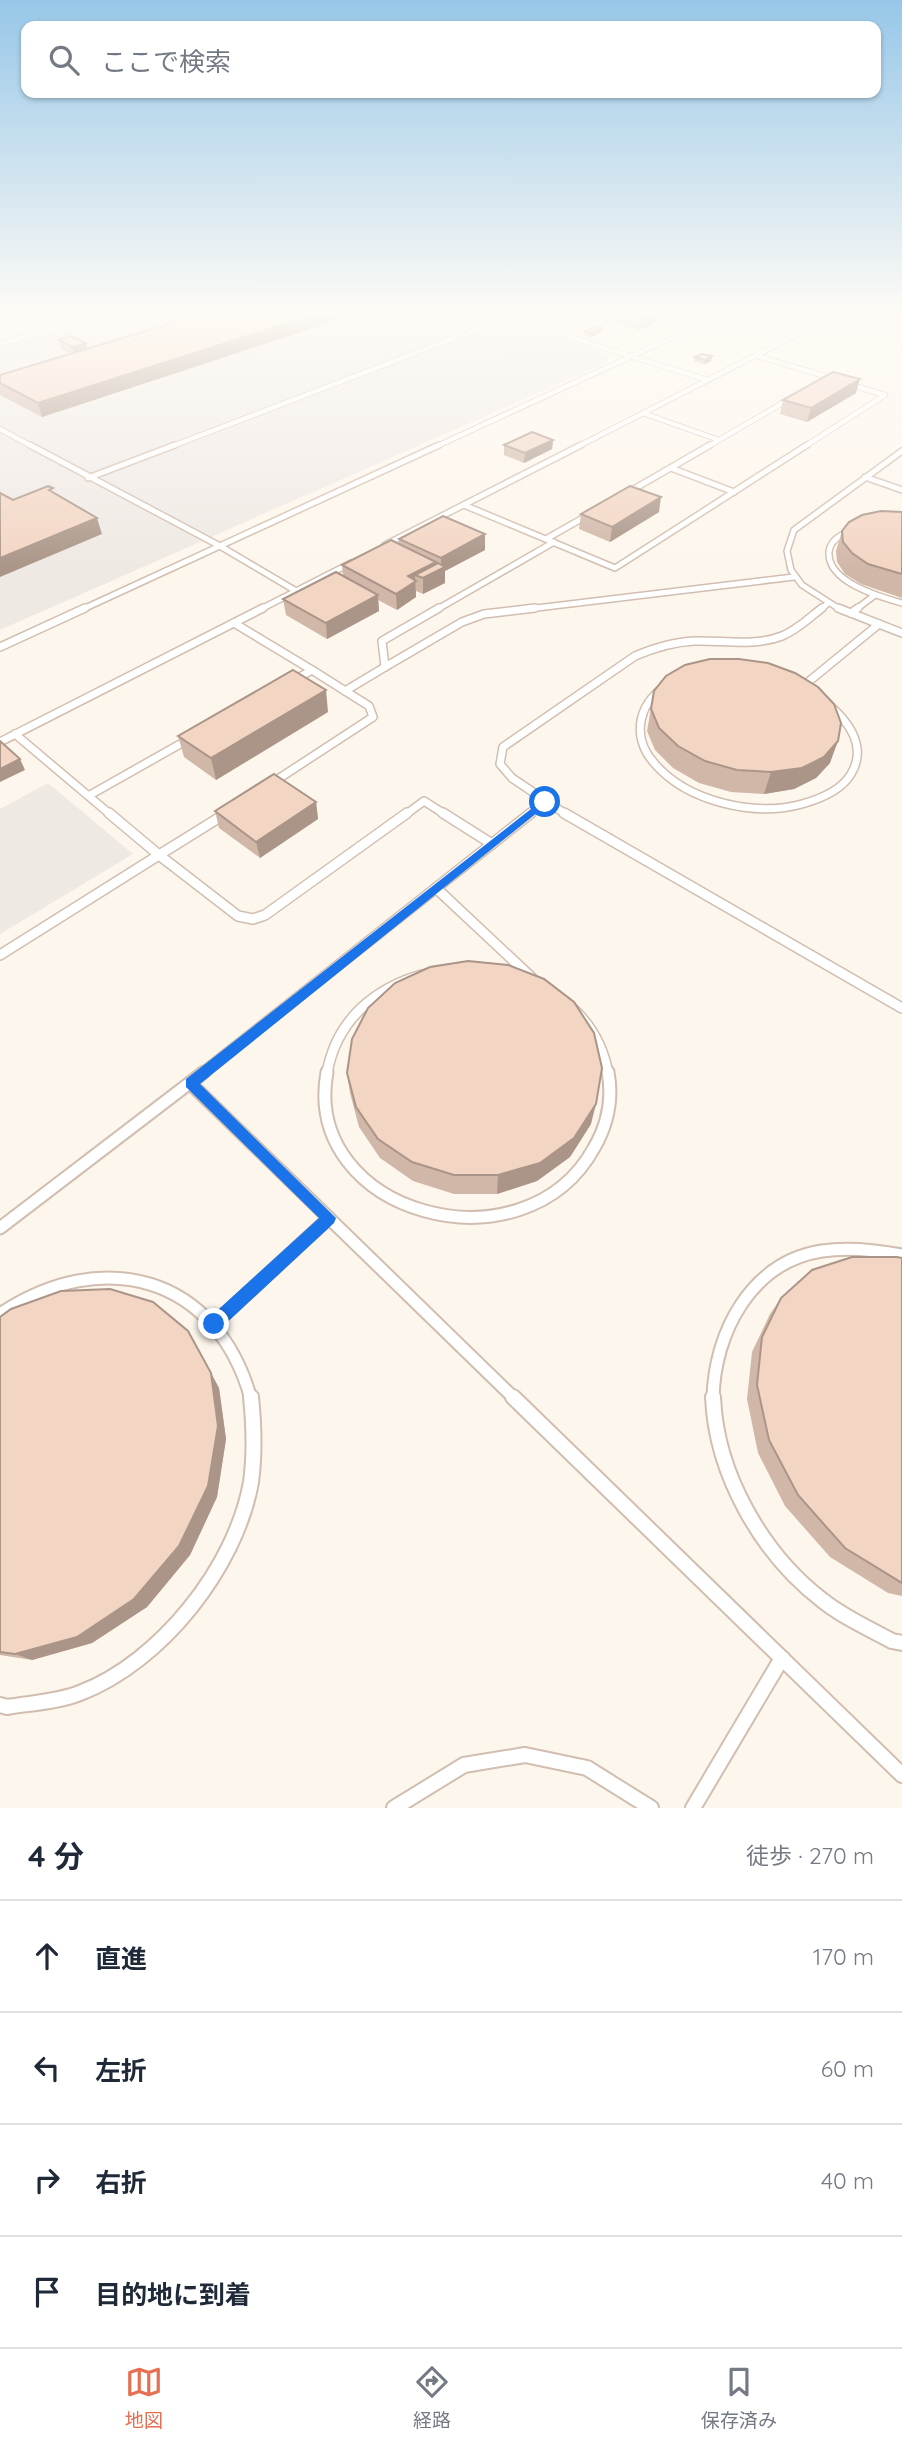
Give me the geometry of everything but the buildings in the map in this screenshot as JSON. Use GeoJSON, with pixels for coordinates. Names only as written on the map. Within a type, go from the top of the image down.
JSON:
{"type":"FeatureCollection","features":[{"type":"Feature","properties":{"kind":"lane"},"geometry":{"type":"LineString","coordinates":[[88,478],[289,400]]}},
{"type":"Feature","properties":{"kind":"lane"},"geometry":{"type":"LineString","coordinates":[[0,647],[536,400]]}},
{"type":"Feature","properties":{"kind":"lane"},"geometry":{"type":"LineString","coordinates":[[380,548],[668,400]]}},
{"type":"Feature","properties":{"kind":"lane"},"geometry":{"type":"LineString","coordinates":[[614,500],[787,400]]}},
{"type":"Feature","properties":{"kind":"lane"},"geometry":{"type":"LineString","coordinates":[[464,505],[615,568],[878,400]]}},
{"type":"Feature","properties":{"kind":"lane"},"geometry":{"type":"LineString","coordinates":[[643,413],[716,439]]}},
{"type":"Feature","properties":{"kind":"lane"},"geometry":{"type":"LineString","coordinates":[[0,429],[220,546],[296,591]]}},
{"type":"Feature","properties":{"kind":"lane"},"geometry":{"type":"LineString","coordinates":[[902,452],[794,530],[786,543],[786,560],[794,577],[827,604],[902,633]]}},
{"type":"Feature","properties":{"kind":"lane"},"geometry":{"type":"LineString","coordinates":[[671,468],[734,492]]}},
{"type":"Feature","properties":{"kind":"lane"},"geometry":{"type":"LineString","coordinates":[[865,477],[902,490]]}},
{"type":"Feature","properties":{"kind":"lane"},"geometry":{"type":"LineString","coordinates":[[546,539],[603,507]]}},
{"type":"Feature","properties":{"kind":"lane"},"geometry":{"type":"LineString","coordinates":[[861,527],[843,534],[831,544],[828,556],[835,570],[851,584],[902,603]]}},
{"type":"Feature","properties":{"kind":"lane"},"geometry":{"type":"LineString","coordinates":[[385,667],[382,641],[554,542]]}},
{"type":"Feature","properties":{"kind":"lane"},"geometry":{"type":"LineString","coordinates":[[0,742],[356,560]]}},
{"type":"Feature","properties":{"kind":"lane"},"geometry":{"type":"LineString","coordinates":[[345,691],[462,622],[484,614],[794,577]]}},
{"type":"Feature","properties":{"kind":"lane"},"geometry":{"type":"LineString","coordinates":[[851,613],[875,595]]}},
{"type":"Feature","properties":{"kind":"lane"},"geometry":{"type":"LineString","coordinates":[[827,604],[794,631],[778,637],[757,642],[684,642],[647,650],[627,660],[503,747],[500,764],[512,778],[545,802],[902,1009]]}},
{"type":"Feature","properties":{"kind":"lane"},"geometry":{"type":"LineString","coordinates":[[234,623],[369,706],[373,717],[262,789]]}},
{"type":"Feature","properties":{"kind":"lane"},"geometry":{"type":"LineString","coordinates":[[801,688],[879,624]]}},
{"type":"Feature","properties":{"kind":"lane"},"geometry":{"type":"LineString","coordinates":[[288,683],[312,670]]}},
{"type":"Feature","properties":{"kind":"lane"},"geometry":{"type":"LineString","coordinates":[[730,672],[762,676],[801,688],[821,698],[842,716],[856,737],[859,758],[850,778],[831,794],[802,805],[767,808],[730,804],[695,792],[666,775],[647,754],[638,733],[640,713],[652,695],[673,682],[699,674],[730,672]]}},
{"type":"Feature","properties":{"kind":"lane"},"geometry":{"type":"LineString","coordinates":[[15,734],[90,794],[159,855],[238,916],[253,919],[265,915],[424,801],[492,844]]}},
{"type":"Feature","properties":{"kind":"lane"},"geometry":{"type":"LineString","coordinates":[[90,794],[195,736]]}},
{"type":"Feature","properties":{"kind":"lane"},"geometry":{"type":"LineString","coordinates":[[0,1228],[190,1083],[545,802]]}},
{"type":"Feature","properties":{"kind":"lane"},"geometry":{"type":"LineString","coordinates":[[0,955],[228,811]]}},
{"type":"Feature","properties":{"kind":"lane"},"geometry":{"type":"LineString","coordinates":[[436,888],[540,986],[570,1006],[593,1032],[608,1064],[612,1099],[605,1134],[586,1167],[556,1194],[517,1212],[467,1219],[417,1211],[374,1189],[342,1156],[325,1117],[324,1077],[336,1040],[360,1009],[394,985],[432,972],[469,968],[506,973],[540,986]]}},
{"type":"Feature","properties":{"kind":"lane"},"geometry":{"type":"LineString","coordinates":[[190,1083],[902,1775]]}},
{"type":"Feature","properties":{"kind":"lane"},"geometry":{"type":"LineString","coordinates":[[214,1324],[329,1218]]}},
{"type":"Feature","properties":{"kind":"lane"},"geometry":{"type":"LineString","coordinates":[[902,1255],[853,1247],[809,1252],[766,1273],[734,1310],[716,1359],[715,1419],[733,1484],[771,1548],[825,1603],[892,1641],[902,1643]]}},
{"type":"Feature","properties":{"kind":"lane"},"geometry":{"type":"LineString","coordinates":[[0,1314],[11,1306],[66,1284],[114,1278],[159,1286],[198,1306],[228,1339],[249,1383],[256,1436],[249,1495],[226,1556],[188,1614],[137,1662],[77,1694],[0,1706]]}},
{"type":"Feature","properties":{"kind":"lane"},"geometry":{"type":"LineString","coordinates":[[693,1808],[782,1658]]}},
{"type":"Feature","properties":{"kind":"lane"},"geometry":{"type":"LineString","coordinates":[[394,1808],[464,1765],[525,1755],[587,1768],[651,1808]]}},
{"type":"Feature","properties":{"kind":"shaded area"},"geometry":{"type":"Polygon","coordinates":[[[0,400],[521,400],[0,630],[0,400]]]}},
{"type":"Feature","properties":{"kind":"shaded area"},"geometry":{"type":"Polygon","coordinates":[[[48,783],[133,854],[0,934],[0,809],[48,783]]]}},
{"type":"Feature","properties":{"kind":"route"},"geometry":{"type":"LineString","coordinates":[[214,1324],[329,1218],[190,1083],[545,802]]}}]}
